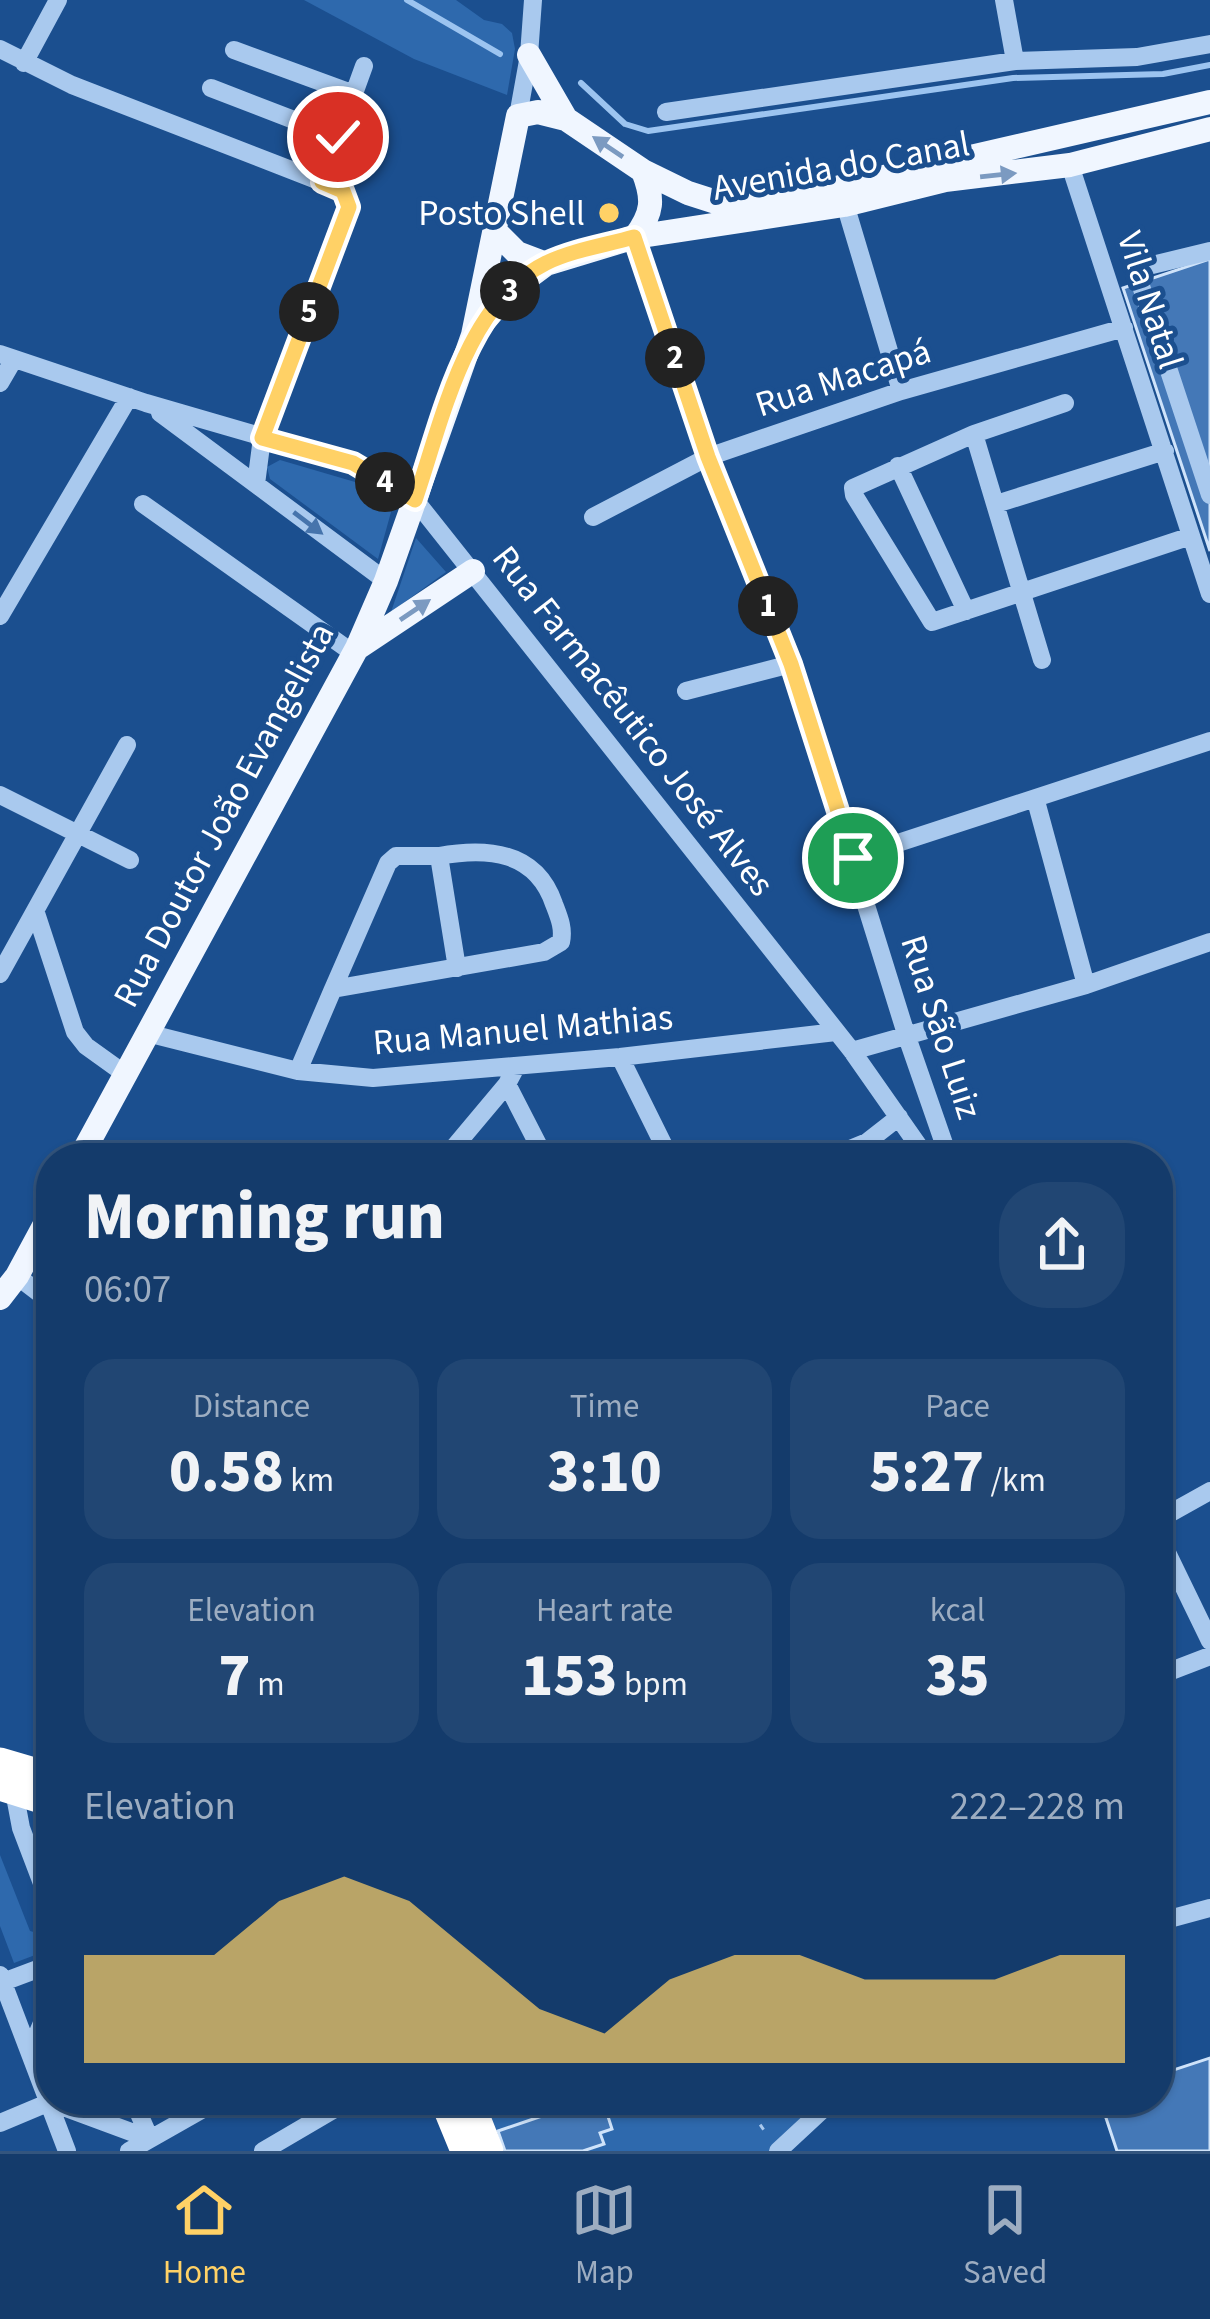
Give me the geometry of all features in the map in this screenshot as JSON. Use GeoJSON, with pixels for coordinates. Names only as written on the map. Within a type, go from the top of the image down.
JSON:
{"type":"FeatureCollection","features":[{"type":"Feature","properties":{"kind":"highway"},"geometry":{"type":"LineString","coordinates":[[0,1761],[36,1772]]}},
{"type":"Feature","properties":{"kind":"highway"},"geometry":{"type":"LineString","coordinates":[[7,1789],[36,1798]]}},
{"type":"Feature","properties":{"kind":"highway"},"geometry":{"type":"LineString","coordinates":[[449,2115],[464,2151]]}},
{"type":"Feature","properties":{"kind":"highway"},"geometry":{"type":"LineString","coordinates":[[476,2115],[490,2151]]}},
{"type":"Feature","properties":{"kind":"main road"},"geometry":{"type":"LineString","coordinates":[[529,55],[566,119]]}},
{"type":"Feature","properties":{"kind":"main road","name":"Avenida do Canal"},"geometry":{"type":"LineString","coordinates":[[566,119],[643,171],[716,202],[842,196],[1210,101]]}},
{"type":"Feature","properties":{"kind":"main road"},"geometry":{"type":"LineString","coordinates":[[473,335],[518,116],[538,112],[566,119]]}},
{"type":"Feature","properties":{"kind":"main road","name":"Avenida do Canal"},"geometry":{"type":"LineString","coordinates":[[546,263],[634,237],[842,196],[1070,165],[1210,129]]}},
{"type":"Feature","properties":{"kind":"main road"},"geometry":{"type":"LineString","coordinates":[[634,237],[651,214],[643,171]]}},
{"type":"Feature","properties":{"kind":"main road"},"geometry":{"type":"LineString","coordinates":[[495,231],[517,253],[546,263]]}},
{"type":"Feature","properties":{"kind":"main road"},"geometry":{"type":"LineString","coordinates":[[473,335],[511,290],[546,263]]}},
{"type":"Feature","properties":{"kind":"main road","name":"Rua Doutor João Evangelista"},"geometry":{"type":"LineString","coordinates":[[88,1143],[355,651],[386,581],[473,335]]}},
{"type":"Feature","properties":{"kind":"main road"},"geometry":{"type":"LineString","coordinates":[[355,651],[473,571]]}},
{"type":"Feature","properties":{"kind":"main road"},"geometry":{"type":"LineString","coordinates":[[0,1298],[36,1241]]}},
{"type":"Feature","properties":{"kind":"street"},"geometry":{"type":"LineString","coordinates":[[25,63],[58,0]]}},
{"type":"Feature","properties":{"kind":"street"},"geometry":{"type":"LineString","coordinates":[[518,116],[534,0]]}},
{"type":"Feature","properties":{"kind":"street"},"geometry":{"type":"LineString","coordinates":[[1004,0],[1015,61]]}},
{"type":"Feature","properties":{"kind":"street","name":"Avenida do Canal"},"geometry":{"type":"LineString","coordinates":[[666,112],[1015,61],[1137,57],[1210,44]]}},
{"type":"Feature","properties":{"kind":"street"},"geometry":{"type":"LineString","coordinates":[[0,49],[343,191],[349,207],[262,438],[256,484]]}},
{"type":"Feature","properties":{"kind":"street"},"geometry":{"type":"LineString","coordinates":[[234,50],[353,94]]}},
{"type":"Feature","properties":{"kind":"street"},"geometry":{"type":"LineString","coordinates":[[322,182],[364,66]]}},
{"type":"Feature","properties":{"kind":"street"},"geometry":{"type":"LineString","coordinates":[[211,88],[338,137]]}},
{"type":"Feature","properties":{"kind":"street","name":"Vila Natal"},"geometry":{"type":"LineString","coordinates":[[1070,165],[1210,594]]}},
{"type":"Feature","properties":{"kind":"street"},"geometry":{"type":"LineString","coordinates":[[842,196],[902,391]]}},
{"type":"Feature","properties":{"kind":"street","name":"Rua São Luiz"},"geometry":{"type":"LineString","coordinates":[[634,237],[708,457],[791,664],[945,1143]]}},
{"type":"Feature","properties":{"kind":"street"},"geometry":{"type":"LineString","coordinates":[[1210,251],[1144,267],[1139,280],[1210,495]]}},
{"type":"Feature","properties":{"kind":"street","name":"Rua Macapá"},"geometry":{"type":"LineString","coordinates":[[593,517],[708,457],[902,391],[1124,328]]}},
{"type":"Feature","properties":{"kind":"street"},"geometry":{"type":"LineString","coordinates":[[0,382],[7,357]]}},
{"type":"Feature","properties":{"kind":"street","name":"Rua Farmacêutico José Alves"},"geometry":{"type":"LineString","coordinates":[[7,357],[353,463],[415,500],[852,1051],[917,1143]]}},
{"type":"Feature","properties":{"kind":"street"},"geometry":{"type":"LineString","coordinates":[[0,616],[137,400],[386,581]]}},
{"type":"Feature","properties":{"kind":"street"},"geometry":{"type":"LineString","coordinates":[[1065,403],[974,434],[853,488],[932,622],[1191,536]]}},
{"type":"Feature","properties":{"kind":"street"},"geometry":{"type":"LineString","coordinates":[[974,434],[1042,660]]}},
{"type":"Feature","properties":{"kind":"street"},"geometry":{"type":"LineString","coordinates":[[996,504],[1165,452]]}},
{"type":"Feature","properties":{"kind":"street"},"geometry":{"type":"LineString","coordinates":[[898,466],[966,611]]}},
{"type":"Feature","properties":{"kind":"street"},"geometry":{"type":"LineString","coordinates":[[143,504],[355,651]]}},
{"type":"Feature","properties":{"kind":"street"},"geometry":{"type":"LineString","coordinates":[[686,691],[791,664]]}},
{"type":"Feature","properties":{"kind":"street"},"geometry":{"type":"LineString","coordinates":[[853,858],[1210,741]]}},
{"type":"Feature","properties":{"kind":"street"},"geometry":{"type":"LineString","coordinates":[[0,974],[127,745]]}},
{"type":"Feature","properties":{"kind":"street"},"geometry":{"type":"LineString","coordinates":[[0,795],[130,860]]}},
{"type":"Feature","properties":{"kind":"street"},"geometry":{"type":"LineString","coordinates":[[1036,801],[1086,985]]}},
{"type":"Feature","properties":{"kind":"street"},"geometry":{"type":"LineString","coordinates":[[298,1071],[333,988],[388,863],[396,856],[479,850],[511,855],[525,862],[546,885],[562,928],[561,942],[552,949],[333,988]]}},
{"type":"Feature","properties":{"kind":"street"},"geometry":{"type":"LineString","coordinates":[[439,856],[457,968]]}},
{"type":"Feature","properties":{"kind":"street"},"geometry":{"type":"LineString","coordinates":[[36,913],[75,1032],[86,1046],[125,1074]]}},
{"type":"Feature","properties":{"kind":"street"},"geometry":{"type":"LineString","coordinates":[[852,1051],[1086,985],[1210,942]]}},
{"type":"Feature","properties":{"kind":"street","name":"Rua Manuel Mathias"},"geometry":{"type":"LineString","coordinates":[[147,1033],[298,1071],[373,1078],[511,1075],[836,1032]]}},
{"type":"Feature","properties":{"kind":"street"},"geometry":{"type":"LineString","coordinates":[[620,1057],[663,1143]]}},
{"type":"Feature","properties":{"kind":"street"},"geometry":{"type":"LineString","coordinates":[[457,1143],[511,1075],[539,1143]]}},
{"type":"Feature","properties":{"kind":"street"},"geometry":{"type":"LineString","coordinates":[[865,1143],[899,1117]]}},
{"type":"Feature","properties":{"kind":"street"},"geometry":{"type":"LineString","coordinates":[[17,1276],[36,1291]]}},
{"type":"Feature","properties":{"kind":"street"},"geometry":{"type":"LineString","coordinates":[[1173,1512],[1210,1492]]}},
{"type":"Feature","properties":{"kind":"street"},"geometry":{"type":"LineString","coordinates":[[1173,1565],[1210,1641]]}},
{"type":"Feature","properties":{"kind":"street"},"geometry":{"type":"LineString","coordinates":[[1173,1670],[1210,1655]]}},
{"type":"Feature","properties":{"kind":"street"},"geometry":{"type":"LineString","coordinates":[[7,1789],[36,1866]]}},
{"type":"Feature","properties":{"kind":"street"},"geometry":{"type":"LineString","coordinates":[[1173,1918],[1210,1908]]}},
{"type":"Feature","properties":{"kind":"street"},"geometry":{"type":"LineString","coordinates":[[36,1968],[1,1979],[36,2066]]}},
{"type":"Feature","properties":{"kind":"street"},"geometry":{"type":"LineString","coordinates":[[30,2051],[36,2037]]}},
{"type":"Feature","properties":{"kind":"street"},"geometry":{"type":"LineString","coordinates":[[0,2123],[36,2108]]}},
{"type":"Feature","properties":{"kind":"street"},"geometry":{"type":"LineString","coordinates":[[55,2115],[67,2151]]}},
{"type":"Feature","properties":{"kind":"street"},"geometry":{"type":"LineString","coordinates":[[86,2115],[150,2138]]}},
{"type":"Feature","properties":{"kind":"street"},"geometry":{"type":"LineString","coordinates":[[140,2115],[150,2138]]}},
{"type":"Feature","properties":{"kind":"street"},"geometry":{"type":"LineString","coordinates":[[129,2151],[192,2115]]}},
{"type":"Feature","properties":{"kind":"street"},"geometry":{"type":"LineString","coordinates":[[263,2151],[324,2115]]}},
{"type":"Feature","properties":{"kind":"street"},"geometry":{"type":"LineString","coordinates":[[778,2151],[817,2115]]}},
{"type":"Feature","properties":{"kind":"path"},"geometry":{"type":"LineString","coordinates":[[753,2115],[778,2151]]}},
{"type":"Feature","properties":{"kind":"shaded area"},"geometry":{"type":"Polygon","coordinates":[[[304,0],[456,0],[512,33],[515,49],[507,95],[414,59],[304,0]]]}},
{"type":"Feature","properties":{"kind":"shaded area"},"geometry":{"type":"Polygon","coordinates":[[[280,460],[396,494],[378,559],[270,479],[267,467],[280,460]]]}},
{"type":"Feature","properties":{"kind":"shaded area"},"geometry":{"type":"Polygon","coordinates":[[[416,538],[446,572],[391,612],[416,538]]]}},
{"type":"Feature","properties":{"kind":"shaded area"},"geometry":{"type":"Polygon","coordinates":[[[0,1855],[30,1931],[36,1933],[36,1955],[14,1963],[0,1926],[0,1855]]]}},
{"type":"Feature","properties":{"kind":"shaded area"},"geometry":{"type":"Polygon","coordinates":[[[482,2115],[813,2115],[773,2151],[496,2151],[482,2115]]]}},
{"type":"Feature","properties":{"kind":"building"},"geometry":{"type":"Polygon","coordinates":[[[1210,259],[1210,551],[1123,288],[1210,259]]]}},
{"type":"Feature","properties":{"kind":"building"},"geometry":{"type":"Polygon","coordinates":[[[1210,2058],[1210,2151],[1117,2151],[1105,2115],[1173,2115],[1173,2070],[1210,2058]]]}},
{"type":"Feature","properties":{"kind":"building"},"geometry":{"type":"Polygon","coordinates":[[[545,2115],[608,2115],[612,2129],[600,2133],[604,2144],[583,2151],[505,2151],[498,2131],[545,2115]]]}},
{"type":"Feature","properties":{"kind":"waterway"},"geometry":{"type":"LineString","coordinates":[[407,0],[500,54]]}},
{"type":"Feature","properties":{"kind":"waterway"},"geometry":{"type":"LineString","coordinates":[[581,83],[625,124],[648,131],[1013,78],[1163,74],[1210,65]]}},
{"type":"Feature","properties":{"kind":"place","name":"Posto Shell"},"geometry":{"type":"Point","coordinates":[609,213]}},
{"type":"Feature","properties":{"kind":"route"},"geometry":{"type":"LineString","coordinates":[[338,137],[322,182],[343,191],[349,207],[262,438],[353,463],[415,500],[473,335],[511,290],[546,263],[634,237],[708,457],[791,664],[853,858]]}}]}
